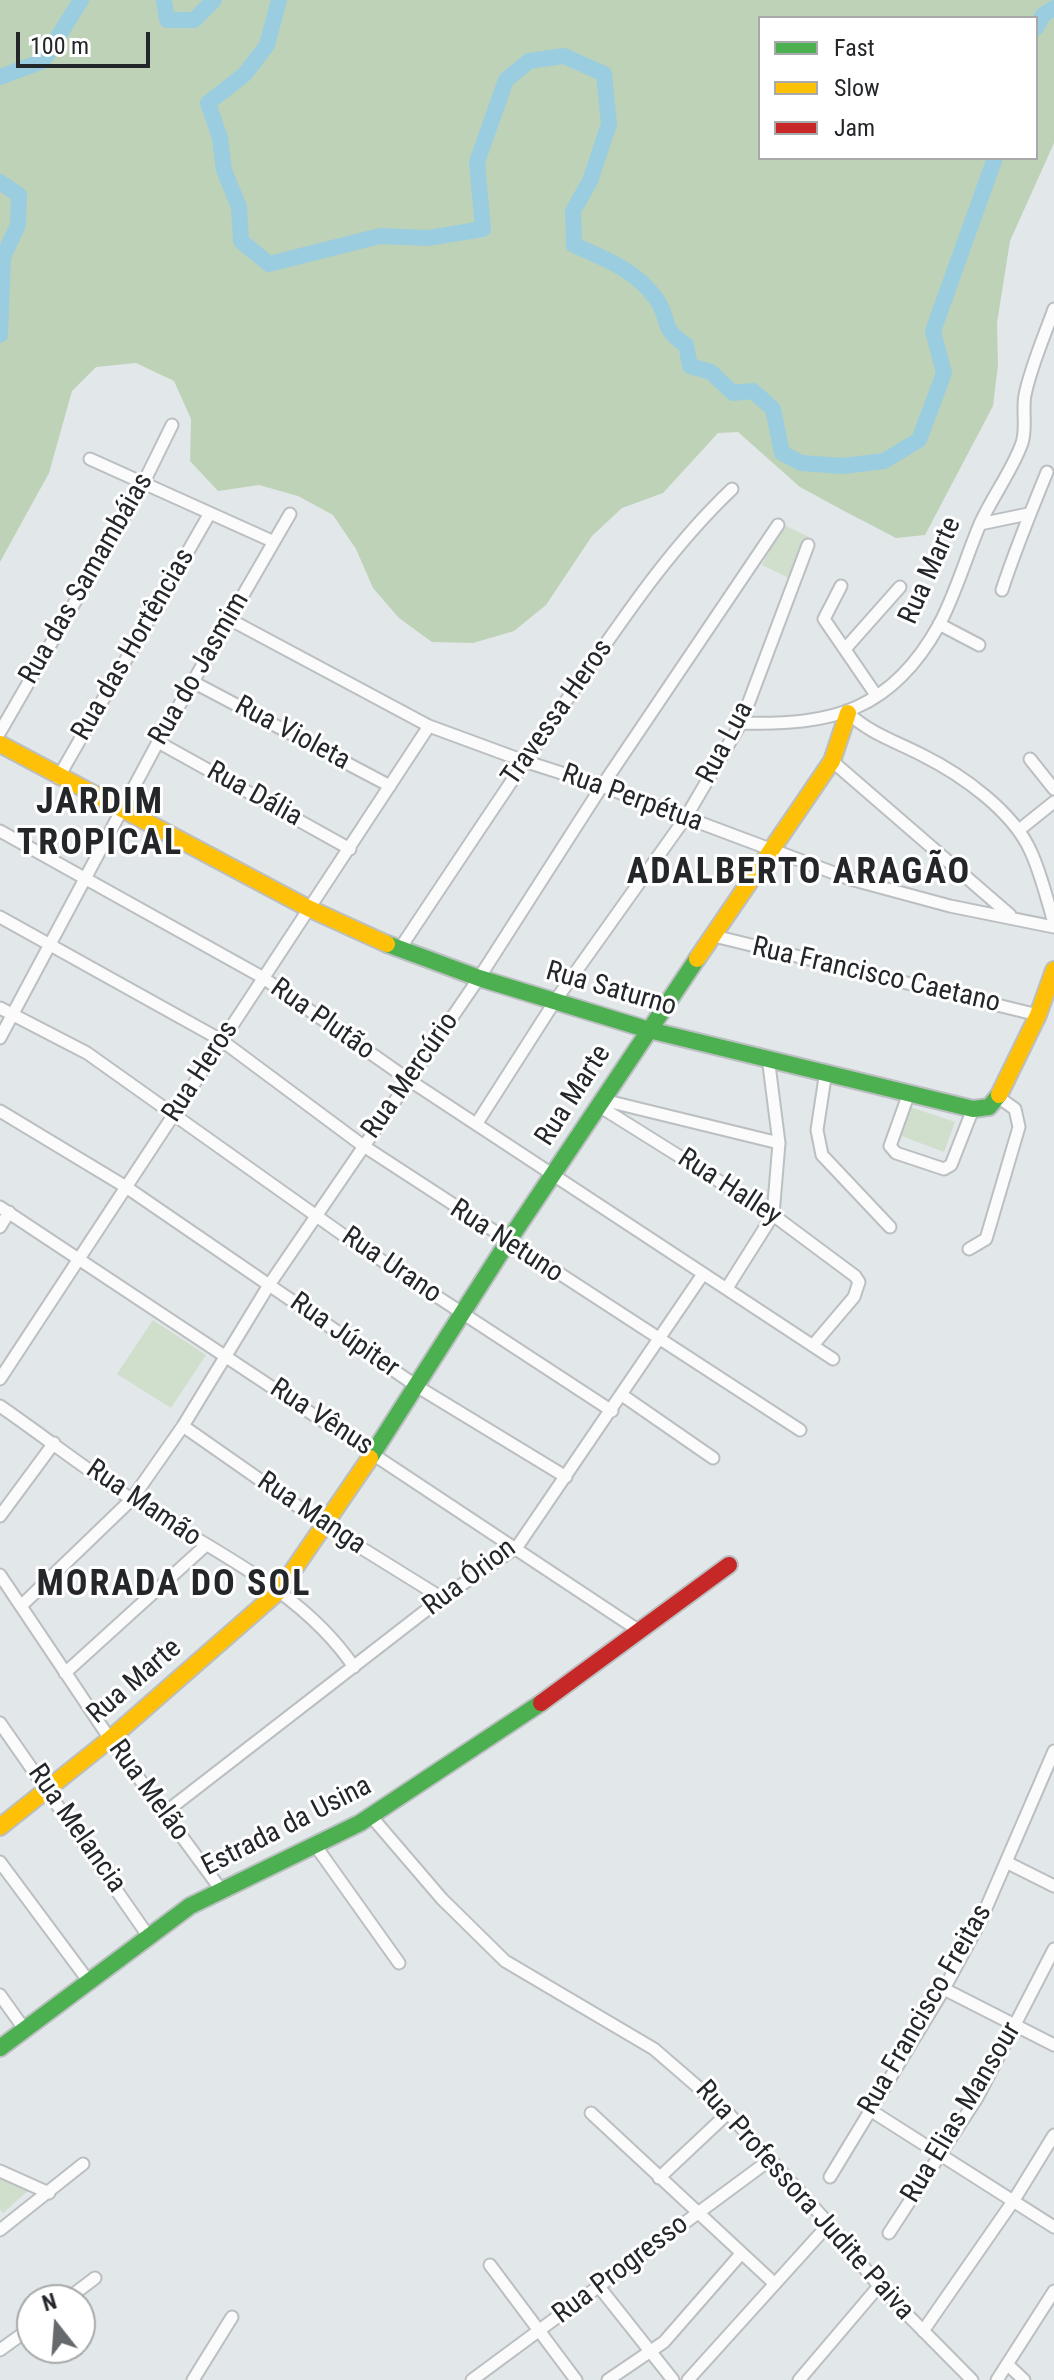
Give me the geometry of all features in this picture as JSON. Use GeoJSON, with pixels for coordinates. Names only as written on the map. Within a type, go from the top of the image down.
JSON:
{"type":"FeatureCollection","features":[{"type":"Feature","properties":{"kind":"street","name":"Rua Marte"},"geometry":{"type":"LineString","coordinates":[[0,1827],[110,1739],[279,1591],[326,1526],[418,1387],[507,1243],[832,761],[848,713],[876,695],[917,661],[939,624],[980,524],[1023,441],[1024,398],[1054,309]]}},
{"type":"Feature","properties":{"kind":"street","name":"Rua das Samambáias"},"geometry":{"type":"LineString","coordinates":[[0,732],[143,484],[172,425]]}},
{"type":"Feature","properties":{"kind":"street"},"geometry":{"type":"LineString","coordinates":[[90,459],[272,541]]}},
{"type":"Feature","properties":{"kind":"street"},"geometry":{"type":"LineString","coordinates":[[1002,590],[1028,514],[1037,501],[1047,472]]}},
{"type":"Feature","properties":{"kind":"street","name":"Travessa Heros"},"geometry":{"type":"LineString","coordinates":[[399,950],[524,761],[684,537],[732,489]]}},
{"type":"Feature","properties":{"kind":"street","name":"Rua das Hortências"},"geometry":{"type":"LineString","coordinates":[[58,778],[210,513]]}},
{"type":"Feature","properties":{"kind":"street","name":"Rua do Jasmim"},"geometry":{"type":"LineString","coordinates":[[0,1038],[158,742],[290,514]]}},
{"type":"Feature","properties":{"kind":"street"},"geometry":{"type":"LineString","coordinates":[[980,524],[1028,514]]}},
{"type":"Feature","properties":{"kind":"street","name":"Rua Mercúrio"},"geometry":{"type":"LineString","coordinates":[[21,1606],[132,1499],[183,1426],[269,1285],[479,978],[602,786],[778,525]]}},
{"type":"Feature","properties":{"kind":"street","name":"Rua Lua"},"geometry":{"type":"LineString","coordinates":[[477,1123],[555,1001],[686,817],[741,723],[808,545]]}},
{"type":"Feature","properties":{"kind":"street"},"geometry":{"type":"LineString","coordinates":[[841,586],[824,619],[876,695]]}},
{"type":"Feature","properties":{"kind":"street"},"geometry":{"type":"LineString","coordinates":[[845,649],[900,587]]}},
{"type":"Feature","properties":{"kind":"street","name":"Rua Perpétua"},"geometry":{"type":"LineString","coordinates":[[229,619],[429,726],[878,887],[950,906],[1054,925]]}},
{"type":"Feature","properties":{"kind":"street"},"geometry":{"type":"LineString","coordinates":[[939,624],[979,645]]}},
{"type":"Feature","properties":{"kind":"street","name":"Rua Violeta"},"geometry":{"type":"LineString","coordinates":[[193,682],[390,786]]}},
{"type":"Feature","properties":{"kind":"street"},"geometry":{"type":"LineString","coordinates":[[741,723],[821,721],[848,713],[870,732],[923,755],[958,778],[1019,830],[1036,865],[1054,925]]}},
{"type":"Feature","properties":{"kind":"street","name":"Rua Heros"},"geometry":{"type":"LineString","coordinates":[[0,1379],[429,726]]}},
{"type":"Feature","properties":{"kind":"street","name":"Rua Dália"},"geometry":{"type":"LineString","coordinates":[[158,742],[350,849]]}},
{"type":"Feature","properties":{"kind":"street","name":"Rua Saturno"},"geometry":{"type":"LineString","coordinates":[[0,744],[58,778],[308,908],[399,950],[649,1030],[909,1093],[987,1104]]}},
{"type":"Feature","properties":{"kind":"street"},"geometry":{"type":"LineString","coordinates":[[1030,759],[1054,789]]}},
{"type":"Feature","properties":{"kind":"street"},"geometry":{"type":"LineString","coordinates":[[832,761],[1012,916]]}},
{"type":"Feature","properties":{"kind":"street"},"geometry":{"type":"LineString","coordinates":[[1019,830],[1054,802]]}},
{"type":"Feature","properties":{"kind":"street","name":"Rua Plutão"},"geometry":{"type":"LineString","coordinates":[[0,831],[262,977],[409,1080],[833,1359]]}},
{"type":"Feature","properties":{"kind":"street","name":"Rua Netuno"},"geometry":{"type":"LineString","coordinates":[[0,917],[221,1040],[362,1145],[507,1243],[800,1430]]}},
{"type":"Feature","properties":{"kind":"street","name":"Rua Francisco Caetano"},"geometry":{"type":"LineString","coordinates":[[714,936],[1038,1015]]}},
{"type":"Feature","properties":{"kind":"street"},"geometry":{"type":"LineString","coordinates":[[909,1093],[890,1146],[896,1153],[944,1169],[951,1165],[1038,1015],[1054,970]]}},
{"type":"Feature","properties":{"kind":"street","name":"Rua Urano"},"geometry":{"type":"LineString","coordinates":[[0,1008],[87,1053],[316,1216],[612,1411]]}},
{"type":"Feature","properties":{"kind":"street"},"geometry":{"type":"LineString","coordinates":[[727,1288],[773,1215],[779,1143],[768,1057]]}},
{"type":"Feature","properties":{"kind":"street"},"geometry":{"type":"LineString","coordinates":[[826,1071],[817,1130],[822,1155],[890,1227]]}},
{"type":"Feature","properties":{"kind":"street"},"geometry":{"type":"LineString","coordinates":[[601,1103],[779,1143]]}},
{"type":"Feature","properties":{"kind":"street","name":"Rua Halley"},"geometry":{"type":"LineString","coordinates":[[601,1103],[773,1215],[855,1276],[859,1282],[854,1297],[814,1344]]}},
{"type":"Feature","properties":{"kind":"street"},"geometry":{"type":"LineString","coordinates":[[969,1249],[986,1239],[1019,1127],[1015,1109],[987,1104]]}},
{"type":"Feature","properties":{"kind":"street","name":"Rua Júpiter"},"geometry":{"type":"LineString","coordinates":[[0,1111],[126,1187],[418,1387],[566,1477]]}},
{"type":"Feature","properties":{"kind":"street"},"geometry":{"type":"LineString","coordinates":[[0,1227],[5,1210]]}},
{"type":"Feature","properties":{"kind":"street","name":"Rua Vênus"},"geometry":{"type":"LineString","coordinates":[[5,1210],[373,1451],[641,1632]]}},
{"type":"Feature","properties":{"kind":"street","name":"Rua Órion"},"geometry":{"type":"LineString","coordinates":[[163,1814],[442,1598],[517,1547],[703,1274]]}},
{"type":"Feature","properties":{"kind":"street"},"geometry":{"type":"LineString","coordinates":[[622,1395],[713,1458]]}},
{"type":"Feature","properties":{"kind":"street","name":"Rua Mamão"},"geometry":{"type":"LineString","coordinates":[[0,1406],[132,1499],[279,1591],[323,1626],[354,1667]]}},
{"type":"Feature","properties":{"kind":"street","name":"Rua Manga"},"geometry":{"type":"LineString","coordinates":[[183,1426],[326,1526],[442,1598]]}},
{"type":"Feature","properties":{"kind":"street"},"geometry":{"type":"LineString","coordinates":[[0,1516],[54,1443]]}},
{"type":"Feature","properties":{"kind":"street"},"geometry":{"type":"LineString","coordinates":[[65,1673],[205,1546]]}},
{"type":"Feature","properties":{"kind":"street","name":"Estrada da Usina"},"geometry":{"type":"LineString","coordinates":[[0,2048],[219,1887],[315,1845],[395,1802],[641,1632],[729,1565]]}},
{"type":"Feature","properties":{"kind":"street","name":"Rua Melão"},"geometry":{"type":"LineString","coordinates":[[0,1575],[110,1739],[219,1887]]}},
{"type":"Feature","properties":{"kind":"street","name":"Rua Melancia"},"geometry":{"type":"LineString","coordinates":[[0,1723],[50,1789],[149,1937]]}},
{"type":"Feature","properties":{"kind":"street","name":"Rua Francisco Freitas"},"geometry":{"type":"LineString","coordinates":[[830,2177],[944,1989],[980,1922],[1054,1751]]}},
{"type":"Feature","properties":{"kind":"street","name":"Rua Professora Judite Paiva"},"geometry":{"type":"LineString","coordinates":[[370,1815],[442,1899],[505,1961],[545,1988],[627,2033],[684,2071],[771,2159],[879,2286],[972,2380]]}},
{"type":"Feature","properties":{"kind":"street"},"geometry":{"type":"LineString","coordinates":[[315,1845],[399,1963]]}},
{"type":"Feature","properties":{"kind":"street"},"geometry":{"type":"LineString","coordinates":[[0,1862],[90,1983]]}},
{"type":"Feature","properties":{"kind":"street"},"geometry":{"type":"LineString","coordinates":[[1006,1862],[1054,1886]]}},
{"type":"Feature","properties":{"kind":"street","name":"Rua Elias Mansour"},"geometry":{"type":"LineString","coordinates":[[889,2233],[977,2098],[1017,2027],[1054,1949]]}},
{"type":"Feature","properties":{"kind":"street"},"geometry":{"type":"LineString","coordinates":[[944,1989],[1054,2045]]}},
{"type":"Feature","properties":{"kind":"street"},"geometry":{"type":"LineString","coordinates":[[0,1995],[25,2030]]}},
{"type":"Feature","properties":{"kind":"street"},"geometry":{"type":"LineString","coordinates":[[870,2110],[1054,2227]]}},
{"type":"Feature","properties":{"kind":"street"},"geometry":{"type":"LineString","coordinates":[[591,2113],[740,2255],[775,2284]]}},
{"type":"Feature","properties":{"kind":"street"},"geometry":{"type":"LineString","coordinates":[[659,2178],[728,2113]]}},
{"type":"Feature","properties":{"kind":"street"},"geometry":{"type":"LineString","coordinates":[[923,2331],[1014,2200],[1054,2135]]}},
{"type":"Feature","properties":{"kind":"street","name":"Rua Progresso"},"geometry":{"type":"LineString","coordinates":[[472,2380],[771,2159]]}},
{"type":"Feature","properties":{"kind":"street"},"geometry":{"type":"LineString","coordinates":[[1,2226],[49,2193],[83,2164]]}},
{"type":"Feature","properties":{"kind":"street"},"geometry":{"type":"LineString","coordinates":[[0,2171],[49,2193]]}},
{"type":"Feature","properties":{"kind":"street"},"geometry":{"type":"LineString","coordinates":[[688,2380],[829,2224]]}},
{"type":"Feature","properties":{"kind":"street"},"geometry":{"type":"LineString","coordinates":[[608,2380],[652,2351],[740,2255]]}},
{"type":"Feature","properties":{"kind":"street"},"geometry":{"type":"LineString","coordinates":[[490,2265],[576,2380]]}},
{"type":"Feature","properties":{"kind":"street"},"geometry":{"type":"LineString","coordinates":[[87,2284],[95,2278]]}},
{"type":"Feature","properties":{"kind":"street"},"geometry":{"type":"LineString","coordinates":[[799,2380],[879,2286]]}},
{"type":"Feature","properties":{"kind":"street"},"geometry":{"type":"LineString","coordinates":[[600,2288],[673,2380]]}},
{"type":"Feature","properties":{"kind":"street"},"geometry":{"type":"LineString","coordinates":[[997,2380],[1054,2291]]}},
{"type":"Feature","properties":{"kind":"street"},"geometry":{"type":"LineString","coordinates":[[195,2376],[232,2317]]}},
{"type":"Feature","properties":{"kind":"street"},"geometry":{"type":"LineString","coordinates":[[1008,2365],[1024,2380]]}},
{"type":"Feature","properties":{"kind":"green space"},"geometry":{"type":"Polygon","coordinates":[[[0,0],[1054,0],[1054,143],[1010,241],[997,323],[998,365],[993,406],[925,535],[896,538],[800,487],[738,432],[718,433],[663,493],[622,508],[592,536],[546,605],[514,631],[473,643],[432,642],[399,618],[373,588],[356,549],[333,515],[298,496],[259,485],[218,491],[190,461],[191,419],[174,381],[136,363],[96,367],[72,391],[49,473],[0,562],[0,0]]]}},
{"type":"Feature","properties":{"kind":"green space"},"geometry":{"type":"Polygon","coordinates":[[[782,524],[809,537],[789,578],[762,565],[782,524]]]}},
{"type":"Feature","properties":{"kind":"green space"},"geometry":{"type":"Polygon","coordinates":[[[910,1107],[955,1122],[944,1152],[899,1135],[910,1107]]]}},
{"type":"Feature","properties":{"kind":"green space"},"geometry":{"type":"Polygon","coordinates":[[[153,1320],[206,1355],[171,1408],[117,1374],[153,1320]]]}},
{"type":"Feature","properties":{"kind":"green space"},"geometry":{"type":"Polygon","coordinates":[[[0,2179],[29,2190],[3,2213],[0,2209],[0,2179]]]}},
{"type":"Feature","properties":{"kind":"waterway"},"geometry":{"type":"LineString","coordinates":[[0,77],[43,61],[81,0]]}},
{"type":"Feature","properties":{"kind":"waterway"},"geometry":{"type":"LineString","coordinates":[[164,0],[167,20],[194,20],[214,0]]}},
{"type":"Feature","properties":{"kind":"waterway"},"geometry":{"type":"LineString","coordinates":[[279,0],[267,45],[245,74],[208,103],[220,138],[224,170],[239,207],[241,241],[269,264],[380,236],[428,238],[483,229],[477,162],[506,80],[529,61],[564,56],[604,74],[609,124],[590,181],[573,211],[574,245],[620,266],[640,281],[657,300],[672,333],[686,345],[690,366],[711,372],[733,393],[753,391],[773,409],[782,453],[801,463],[843,466],[884,461],[919,440],[944,373],[933,331],[994,160]]}},
{"type":"Feature","properties":{"kind":"waterway"},"geometry":{"type":"LineString","coordinates":[[1038,24],[1043,15],[1054,8]]}},
{"type":"Feature","properties":{"kind":"waterway"},"geometry":{"type":"LineString","coordinates":[[0,182],[19,195],[18,225],[3,257],[0,335]]}},
{"type":"Feature","properties":{"kind":"traffic: fast"},"geometry":{"type":"LineString","coordinates":[[387,944],[479,978],[649,1030],[973,1109],[989,1107],[999,1095]]}},
{"type":"Feature","properties":{"kind":"traffic: fast"},"geometry":{"type":"LineString","coordinates":[[370,1458],[507,1243],[697,959]]}},
{"type":"Feature","properties":{"kind":"traffic: fast"},"geometry":{"type":"LineString","coordinates":[[0,2048],[190,1906],[360,1823],[541,1703]]}},
{"type":"Feature","properties":{"kind":"traffic: slow"},"geometry":{"type":"LineString","coordinates":[[697,959],[832,761],[848,713]]}},
{"type":"Feature","properties":{"kind":"traffic: slow"},"geometry":{"type":"LineString","coordinates":[[0,744],[308,908],[387,944]]}},
{"type":"Feature","properties":{"kind":"traffic: slow"},"geometry":{"type":"LineString","coordinates":[[999,1095],[1038,1015],[1054,970]]}},
{"type":"Feature","properties":{"kind":"traffic: slow"},"geometry":{"type":"LineString","coordinates":[[0,1827],[110,1739],[279,1591],[370,1458]]}},
{"type":"Feature","properties":{"kind":"traffic: jam"},"geometry":{"type":"LineString","coordinates":[[541,1703],[729,1565]]}},
{"type":"Feature","properties":{"kind":"district","name":"JARDIM TROPICAL"},"geometry":{"type":"Point","coordinates":[100,824]}},
{"type":"Feature","properties":{"kind":"district","name":"ADALBERTO ARAGÃO"},"geometry":{"type":"Point","coordinates":[799,874]}},
{"type":"Feature","properties":{"kind":"district","name":"MORADA DO SOL"},"geometry":{"type":"Point","coordinates":[174,1586]}}]}
